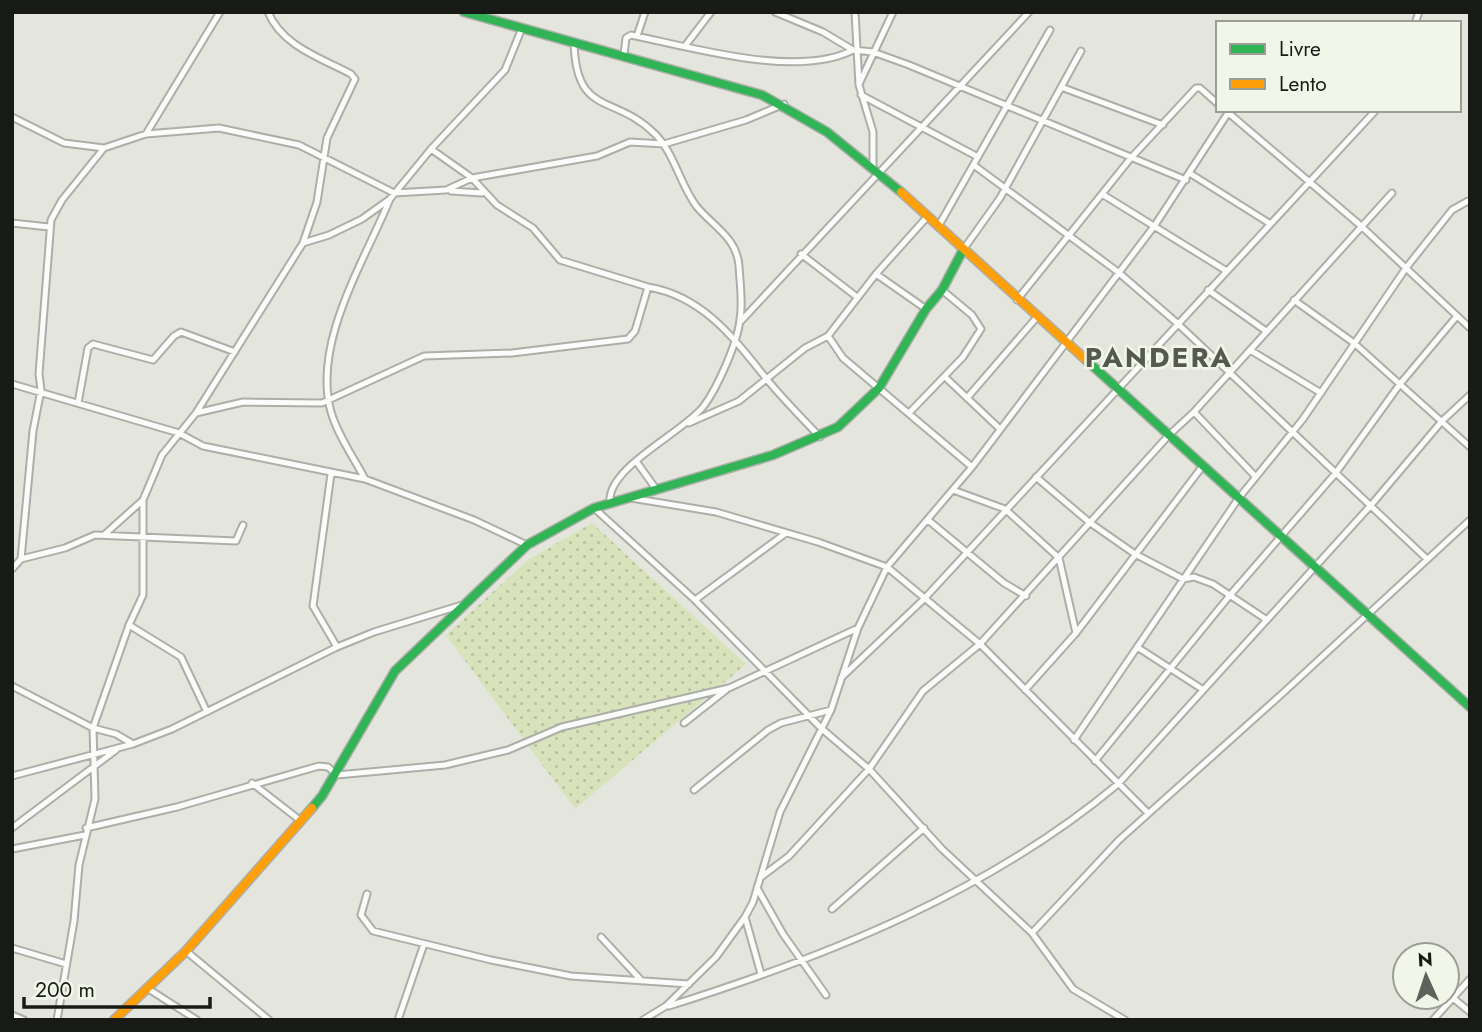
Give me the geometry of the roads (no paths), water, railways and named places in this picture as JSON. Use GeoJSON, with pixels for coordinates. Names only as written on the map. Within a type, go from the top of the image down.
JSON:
{"type":"FeatureCollection","features":[{"type":"Feature","properties":{"kind":"street"},"geometry":{"type":"LineString","coordinates":[[146,134],[220,12]]}},
{"type":"Feature","properties":{"kind":"street"},"geometry":{"type":"LineString","coordinates":[[104,535],[142,500],[162,456],[196,413],[254,325],[282,271],[303,243],[317,202],[327,138],[355,77],[291,42],[275,26],[268,12]]}},
{"type":"Feature","properties":{"kind":"street"},"geometry":{"type":"LineString","coordinates":[[464,12],[499,17],[522,28],[743,88],[786,104],[811,118],[876,170],[1470,707]]}},
{"type":"Feature","properties":{"kind":"street"},"geometry":{"type":"LineString","coordinates":[[637,36],[645,12]]}},
{"type":"Feature","properties":{"kind":"street"},"geometry":{"type":"LineString","coordinates":[[685,47],[711,12]]}},
{"type":"Feature","properties":{"kind":"street"},"geometry":{"type":"LineString","coordinates":[[775,12],[823,32],[855,50],[873,52],[1186,180]]}},
{"type":"Feature","properties":{"kind":"street"},"geometry":{"type":"LineString","coordinates":[[855,12],[859,85],[873,132],[876,170]]}},
{"type":"Feature","properties":{"kind":"street"},"geometry":{"type":"LineString","coordinates":[[859,85],[893,12]]}},
{"type":"Feature","properties":{"kind":"street"},"geometry":{"type":"LineString","coordinates":[[689,423],[710,396],[741,321],[876,170],[923,127],[1029,12]]}},
{"type":"Feature","properties":{"kind":"street"},"geometry":{"type":"LineString","coordinates":[[303,243],[329,235],[362,219],[392,196],[431,149],[505,70],[522,28]]}},
{"type":"Feature","properties":{"kind":"street"},"geometry":{"type":"LineString","coordinates":[[938,227],[1050,30]]}},
{"type":"Feature","properties":{"kind":"street"},"geometry":{"type":"LineString","coordinates":[[624,54],[627,36],[798,63],[834,58],[855,50]]}},
{"type":"Feature","properties":{"kind":"street"},"geometry":{"type":"LineString","coordinates":[[574,41],[576,71],[586,90],[640,122],[664,144],[696,206],[737,251],[741,321]]}},
{"type":"Feature","properties":{"kind":"street"},"geometry":{"type":"LineString","coordinates":[[114,1020],[186,951],[301,821],[337,775],[373,705],[395,671],[527,545],[594,508],[773,455],[820,437],[846,421],[879,388],[926,310],[942,290],[963,250],[1006,187],[1081,51]]}},
{"type":"Feature","properties":{"kind":"street"},"geometry":{"type":"LineString","coordinates":[[1017,300],[1130,159],[1198,87],[1216,102]]}},
{"type":"Feature","properties":{"kind":"street"},"geometry":{"type":"LineString","coordinates":[[1061,88],[1163,125]]}},
{"type":"Feature","properties":{"kind":"street"},"geometry":{"type":"LineString","coordinates":[[861,95],[978,157]]}},
{"type":"Feature","properties":{"kind":"street"},"geometry":{"type":"LineString","coordinates":[[446,190],[472,178],[597,156],[630,142],[664,144],[746,120],[786,104]]}},
{"type":"Feature","properties":{"kind":"street"},"geometry":{"type":"LineString","coordinates":[[659,1020],[664,1008],[716,957],[746,917],[780,812],[831,710],[858,628],[887,567],[972,467],[1156,225],[1191,174],[1227,112],[1307,183],[1360,225],[1470,328]]}},
{"type":"Feature","properties":{"kind":"street"},"geometry":{"type":"LineString","coordinates":[[839,680],[924,599],[1225,270],[1374,112]]}},
{"type":"Feature","properties":{"kind":"street"},"geometry":{"type":"LineString","coordinates":[[12,117],[64,143],[104,148],[146,134],[219,128],[246,131],[299,145],[392,196],[446,190],[482,193]]}},
{"type":"Feature","properties":{"kind":"street"},"geometry":{"type":"LineString","coordinates":[[21,559],[33,431],[41,390],[38,374],[50,227],[62,200],[104,148]]}},
{"type":"Feature","properties":{"kind":"street"},"geometry":{"type":"LineString","coordinates":[[431,149],[472,178],[482,193],[533,228],[560,260],[593,273],[690,301],[735,337],[768,381],[820,437]]}},
{"type":"Feature","properties":{"kind":"street"},"geometry":{"type":"LineString","coordinates":[[975,166],[1118,272],[1177,323],[1335,474],[1372,504],[1427,559]]}},
{"type":"Feature","properties":{"kind":"street"},"geometry":{"type":"LineString","coordinates":[[1191,174],[1269,223]]}},
{"type":"Feature","properties":{"kind":"street"},"geometry":{"type":"LineString","coordinates":[[761,877],[789,856],[869,769],[923,691],[980,644],[1026,596],[1089,522],[1230,373],[1360,225],[1392,193]]}},
{"type":"Feature","properties":{"kind":"street"},"geometry":{"type":"LineString","coordinates":[[1102,194],[1225,270]]}},
{"type":"Feature","properties":{"kind":"street"},"geometry":{"type":"LineString","coordinates":[[365,480],[340,432],[329,400],[328,360],[333,331],[392,196]]}},
{"type":"Feature","properties":{"kind":"street"},"geometry":{"type":"LineString","coordinates":[[1074,740],[1238,499],[1321,393],[1406,268],[1452,210],[1468,201]]}},
{"type":"Feature","properties":{"kind":"street"},"geometry":{"type":"LineString","coordinates":[[610,503],[613,484],[636,461],[689,423],[725,410],[768,381],[804,348],[828,336],[876,274],[927,217]]}},
{"type":"Feature","properties":{"kind":"street"},"geometry":{"type":"LineString","coordinates":[[12,223],[50,227]]}},
{"type":"Feature","properties":{"kind":"street"},"geometry":{"type":"LineString","coordinates":[[801,254],[857,297]]}},
{"type":"Feature","properties":{"kind":"street"},"geometry":{"type":"LineString","coordinates":[[876,274],[926,310]]}},
{"type":"Feature","properties":{"kind":"street"},"geometry":{"type":"LineString","coordinates":[[196,413],[243,402],[311,403],[329,400],[424,356],[512,353],[628,339],[635,331],[648,287]]}},
{"type":"Feature","properties":{"kind":"street"},"geometry":{"type":"LineString","coordinates":[[909,413],[963,357],[981,329],[972,315],[942,290]]}},
{"type":"Feature","properties":{"kind":"street"},"geometry":{"type":"LineString","coordinates":[[1208,290],[1265,331]]}},
{"type":"Feature","properties":{"kind":"street"},"geometry":{"type":"LineString","coordinates":[[1294,300],[1354,343],[1470,447]]}},
{"type":"Feature","properties":{"kind":"street"},"geometry":{"type":"LineString","coordinates":[[1095,761],[1231,594],[1335,474],[1400,384],[1457,316]]}},
{"type":"Feature","properties":{"kind":"street"},"geometry":{"type":"LineString","coordinates":[[967,398],[1037,317]]}},
{"type":"Feature","properties":{"kind":"street"},"geometry":{"type":"LineString","coordinates":[[78,403],[88,348],[93,344],[153,360],[174,335],[181,332],[235,352]]}},
{"type":"Feature","properties":{"kind":"street"},"geometry":{"type":"LineString","coordinates":[[828,336],[843,358],[972,467]]}},
{"type":"Feature","properties":{"kind":"street"},"geometry":{"type":"LineString","coordinates":[[1250,350],[1321,393]]}},
{"type":"Feature","properties":{"kind":"street"},"geometry":{"type":"LineString","coordinates":[[945,377],[1000,429]]}},
{"type":"Feature","properties":{"kind":"street"},"geometry":{"type":"LineString","coordinates":[[12,384],[41,390],[179,433],[203,446],[365,480],[474,520],[527,545]]}},
{"type":"Feature","properties":{"kind":"street"},"geometry":{"type":"LineString","coordinates":[[643,1020],[664,1008],[862,936],[976,881],[1038,844],[1118,784],[1372,504],[1442,421],[1470,395]]}},
{"type":"Feature","properties":{"kind":"street"},"geometry":{"type":"LineString","coordinates":[[1194,412],[1255,476]]}},
{"type":"Feature","properties":{"kind":"street"},"geometry":{"type":"LineString","coordinates":[[636,461],[656,489]]}},
{"type":"Feature","properties":{"kind":"street"},"geometry":{"type":"LineString","coordinates":[[1025,690],[1076,633],[1202,467]]}},
{"type":"Feature","properties":{"kind":"street"},"geometry":{"type":"LineString","coordinates":[[331,474],[313,606],[337,647]]}},
{"type":"Feature","properties":{"kind":"street"},"geometry":{"type":"LineString","coordinates":[[1036,477],[1089,522],[1135,554],[1183,579],[1201,578],[1231,594],[1267,620]]}},
{"type":"Feature","properties":{"kind":"street"},"geometry":{"type":"LineString","coordinates":[[953,490],[1005,509],[1059,558],[1076,633]]}},
{"type":"Feature","properties":{"kind":"street"},"geometry":{"type":"LineString","coordinates":[[628,498],[716,512],[887,567],[980,644],[1148,813]]}},
{"type":"Feature","properties":{"kind":"street"},"geometry":{"type":"LineString","coordinates":[[57,1020],[86,831],[95,799],[93,728],[129,625],[144,595],[145,536],[142,500]]}},
{"type":"Feature","properties":{"kind":"street"},"geometry":{"type":"LineString","coordinates":[[594,508],[695,600],[822,729],[869,769],[976,881],[1032,933],[1073,989],[1125,1020]]}},
{"type":"Feature","properties":{"kind":"street"},"geometry":{"type":"LineString","coordinates":[[928,520],[968,550],[1004,583],[1026,596]]}},
{"type":"Feature","properties":{"kind":"street"},"geometry":{"type":"LineString","coordinates":[[1032,933],[1148,813],[1470,520]]}},
{"type":"Feature","properties":{"kind":"street"},"geometry":{"type":"LineString","coordinates":[[12,569],[21,559],[65,548],[87,537],[145,536],[236,541],[243,524]]}},
{"type":"Feature","properties":{"kind":"street"},"geometry":{"type":"LineString","coordinates":[[695,600],[786,533]]}},
{"type":"Feature","properties":{"kind":"street"},"geometry":{"type":"LineString","coordinates":[[12,776],[133,744],[207,712],[337,647],[374,632],[464,604]]}},
{"type":"Feature","properties":{"kind":"street"},"geometry":{"type":"LineString","coordinates":[[129,625],[181,657],[207,712]]}},
{"type":"Feature","properties":{"kind":"street"},"geometry":{"type":"LineString","coordinates":[[684,723],[729,688],[858,628]]}},
{"type":"Feature","properties":{"kind":"street"},"geometry":{"type":"LineString","coordinates":[[1137,647],[1202,689]]}},
{"type":"Feature","properties":{"kind":"street"},"geometry":{"type":"LineString","coordinates":[[12,686],[93,728],[116,734],[133,744]]}},
{"type":"Feature","properties":{"kind":"street"},"geometry":{"type":"LineString","coordinates":[[12,849],[324,766],[337,775],[445,765],[508,750],[562,727],[666,705],[729,688]]}},
{"type":"Feature","properties":{"kind":"street"},"geometry":{"type":"LineString","coordinates":[[694,790],[768,730],[782,723],[831,710]]}},
{"type":"Feature","properties":{"kind":"street"},"geometry":{"type":"LineString","coordinates":[[12,828],[119,748]]}},
{"type":"Feature","properties":{"kind":"street"},"geometry":{"type":"LineString","coordinates":[[252,783],[301,821]]}},
{"type":"Feature","properties":{"kind":"street"},"geometry":{"type":"LineString","coordinates":[[832,909],[924,828]]}},
{"type":"Feature","properties":{"kind":"street"},"geometry":{"type":"LineString","coordinates":[[757,888],[800,959],[826,995]]}},
{"type":"Feature","properties":{"kind":"street"},"geometry":{"type":"LineString","coordinates":[[367,894],[361,915],[368,928],[424,944],[571,976],[689,984]]}},
{"type":"Feature","properties":{"kind":"street"},"geometry":{"type":"LineString","coordinates":[[746,917],[761,974]]}},
{"type":"Feature","properties":{"kind":"street"},"geometry":{"type":"LineString","coordinates":[[601,937],[640,979]]}},
{"type":"Feature","properties":{"kind":"street"},"geometry":{"type":"LineString","coordinates":[[398,1020],[424,944]]}},
{"type":"Feature","properties":{"kind":"street"},"geometry":{"type":"LineString","coordinates":[[12,948],[66,964]]}},
{"type":"Feature","properties":{"kind":"street"},"geometry":{"type":"LineString","coordinates":[[186,951],[269,1020]]}},
{"type":"Feature","properties":{"kind":"street"},"geometry":{"type":"LineString","coordinates":[[147,988],[197,1020]]}},
{"type":"Feature","properties":{"kind":"street"},"geometry":{"type":"LineString","coordinates":[[12,1015],[24,1020]]}},
{"type":"Feature","properties":{"kind":"district","name":"PANDERA"},"geometry":{"type":"Point","coordinates":[1159,357]}}]}
